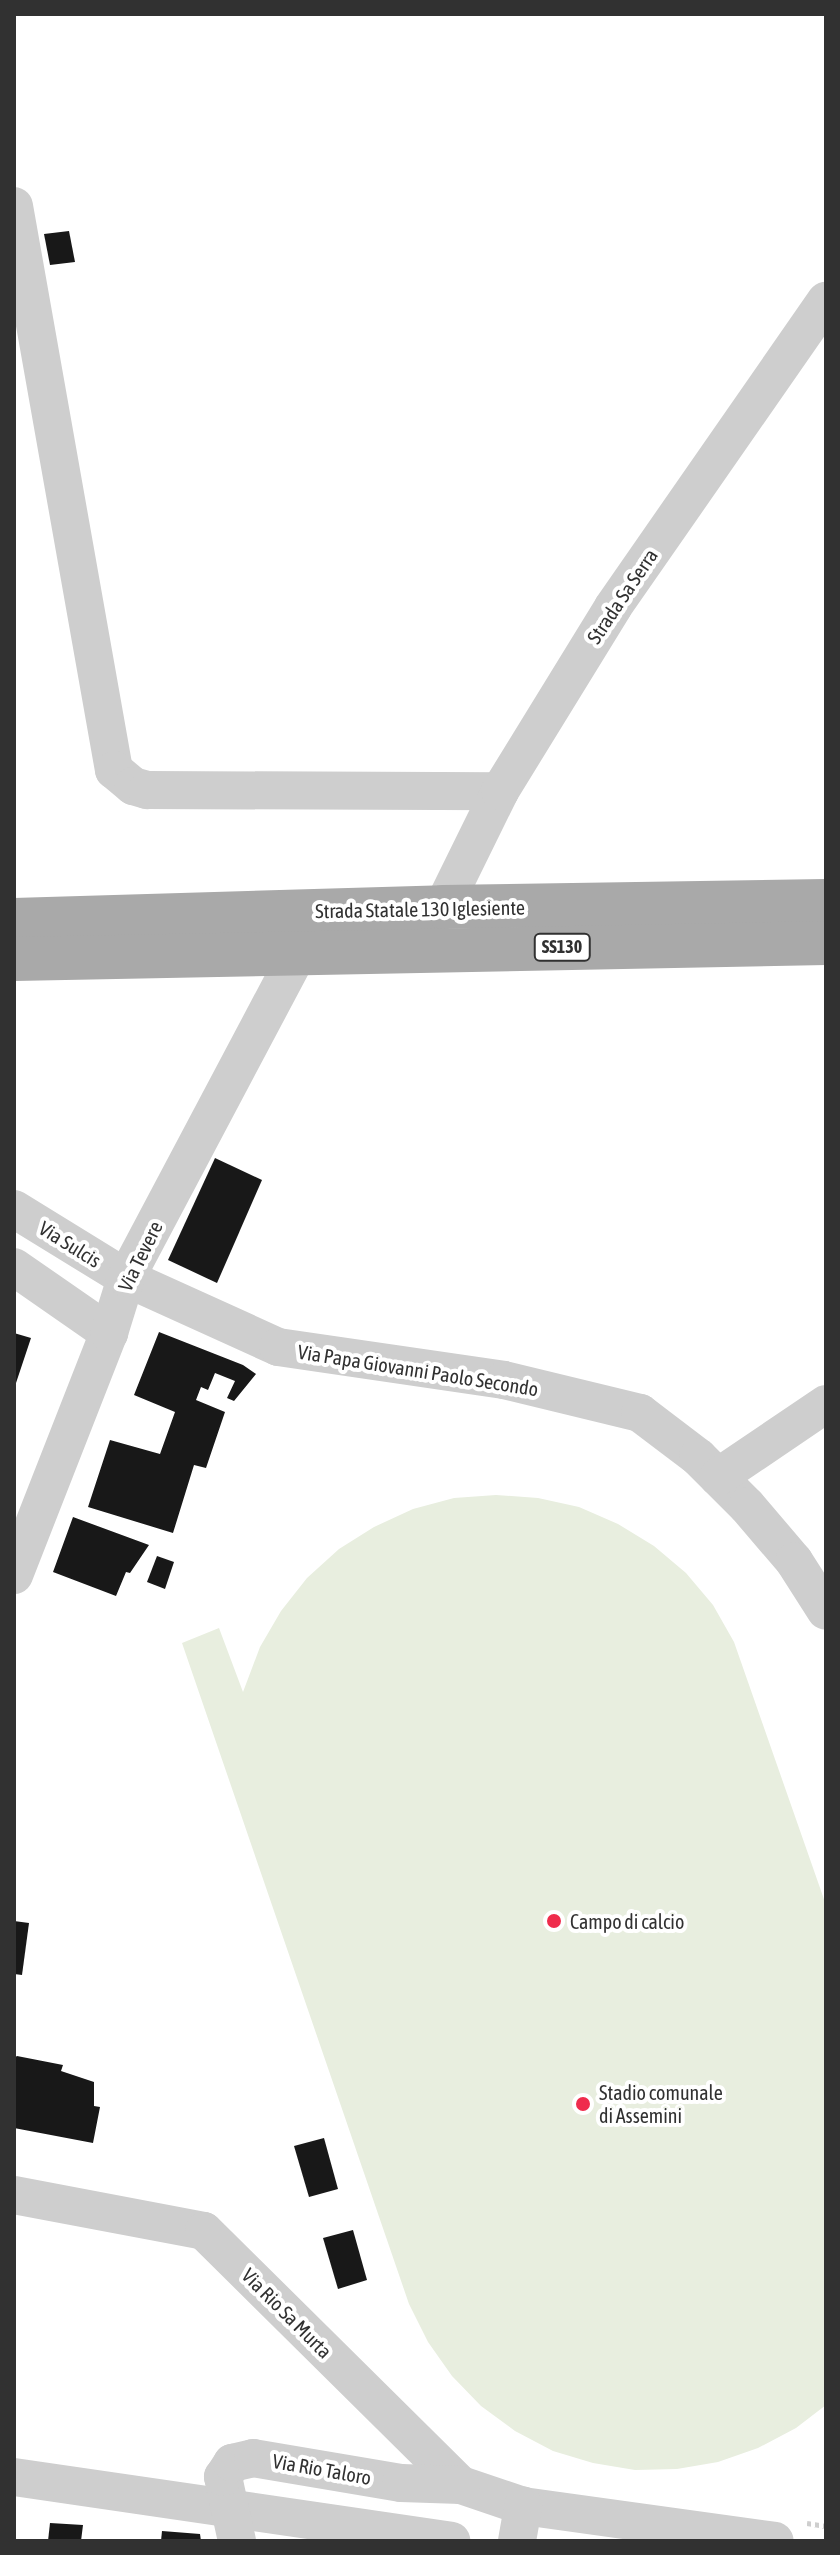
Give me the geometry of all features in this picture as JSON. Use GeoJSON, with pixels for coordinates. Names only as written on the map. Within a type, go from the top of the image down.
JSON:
{"type":"FeatureCollection","features":[{"type":"Feature","properties":{"kind":"main road","name":"Strada Statale 130 Iglesiente"},"geometry":{"type":"LineString","coordinates":[[14,920],[443,907],[826,901]]}},
{"type":"Feature","properties":{"kind":"main road","name":"Strada Statale 130 Iglesiente"},"geometry":{"type":"LineString","coordinates":[[14,959],[826,943]]}},
{"type":"Feature","properties":{"kind":"street"},"geometry":{"type":"LineString","coordinates":[[14,206],[114,770],[133,786],[147,790],[500,791]]}},
{"type":"Feature","properties":{"kind":"street","name":"Strada Sa Serra"},"geometry":{"type":"LineString","coordinates":[[443,907],[500,791],[613,607],[826,301]]}},
{"type":"Feature","properties":{"kind":"street","name":"Via Tevere"},"geometry":{"type":"LineString","coordinates":[[14,1575],[109,1333],[126,1278],[299,951]]}},
{"type":"Feature","properties":{"kind":"street","name":"Via Sulcis"},"geometry":{"type":"LineString","coordinates":[[14,1209],[126,1278]]}},
{"type":"Feature","properties":{"kind":"street"},"geometry":{"type":"LineString","coordinates":[[14,1267],[109,1333]]}},
{"type":"Feature","properties":{"kind":"street","name":"Via Papa Giovanni Paolo Secondo"},"geometry":{"type":"LineString","coordinates":[[126,1278],[278,1347],[504,1380],[640,1413],[718,1477],[794,1561],[826,1611]]}},
{"type":"Feature","properties":{"kind":"street"},"geometry":{"type":"LineString","coordinates":[[718,1477],[826,1404]]}},
{"type":"Feature","properties":{"kind":"street","name":"Via Rio Sa Murta"},"geometry":{"type":"LineString","coordinates":[[14,2195],[204,2231],[461,2485],[520,2523],[785,2531]]}},
{"type":"Feature","properties":{"kind":"street","name":"Via Rio Taloro"},"geometry":{"type":"LineString","coordinates":[[234,2524],[223,2477],[232,2463],[253,2458],[401,2483],[461,2485]]}},
{"type":"Feature","properties":{"kind":"street"},"geometry":{"type":"LineString","coordinates":[[14,2477],[234,2524],[451,2541]]}},
{"type":"Feature","properties":{"kind":"path"},"geometry":{"type":"LineString","coordinates":[[785,2531],[826,2526]]}},
{"type":"Feature","properties":{"kind":"green space","name":"Stadio comunale di Assemini"},"geometry":{"type":"Polygon","coordinates":[[[496,1495],[538,1498],[579,1507],[618,1524],[654,1546],[686,1573],[713,1605],[734,1642],[826,1905],[826,2405],[796,2428],[758,2448],[718,2462],[677,2469],[635,2470],[593,2463],[553,2451],[515,2431],[481,2406],[452,2376],[428,2342],[409,2304],[182,1643],[219,1628],[243,1692],[260,1647],[281,1611],[307,1578],[339,1549],[374,1527],[413,1509],[454,1498],[496,1495]]]}},
{"type":"Feature","properties":{"kind":"building"},"geometry":{"type":"Polygon","coordinates":[[[69,231],[75,262],[50,265],[44,234],[69,231]]]}},
{"type":"Feature","properties":{"kind":"building"},"geometry":{"type":"Polygon","coordinates":[[[215,1158],[262,1180],[217,1283],[168,1260],[215,1158]]]}},
{"type":"Feature","properties":{"kind":"building"},"geometry":{"type":"Polygon","coordinates":[[[159,1332],[243,1365],[256,1374],[234,1401],[227,1398],[235,1381],[215,1373],[208,1390],[201,1387],[196,1400],[225,1412],[206,1468],[194,1465],[173,1533],[88,1507],[110,1440],[160,1454],[175,1412],[134,1395],[159,1332]]]}},
{"type":"Feature","properties":{"kind":"building"},"geometry":{"type":"Polygon","coordinates":[[[14,1333],[31,1338],[15,1386],[14,1386],[14,1333]]]}},
{"type":"Feature","properties":{"kind":"building"},"geometry":{"type":"Polygon","coordinates":[[[73,1517],[149,1545],[130,1573],[126,1572],[116,1596],[53,1572],[73,1517]]]}},
{"type":"Feature","properties":{"kind":"building"},"geometry":{"type":"Polygon","coordinates":[[[157,1556],[174,1562],[165,1589],[147,1582],[157,1556]]]}},
{"type":"Feature","properties":{"kind":"building"},"geometry":{"type":"Polygon","coordinates":[[[14,1921],[29,1923],[22,1975],[14,1974],[14,1921]]]}},
{"type":"Feature","properties":{"kind":"building"},"geometry":{"type":"Polygon","coordinates":[[[17,2056],[63,2065],[61,2071],[94,2082],[94,2106],[100,2107],[93,2143],[14,2128],[14,2058],[17,2056]]]}},
{"type":"Feature","properties":{"kind":"building"},"geometry":{"type":"Polygon","coordinates":[[[324,2138],[338,2189],[309,2197],[294,2146],[324,2138]]]}},
{"type":"Feature","properties":{"kind":"building"},"geometry":{"type":"Polygon","coordinates":[[[353,2230],[367,2280],[338,2289],[323,2238],[353,2230]]]}},
{"type":"Feature","properties":{"kind":"building"},"geometry":{"type":"Polygon","coordinates":[[[50,2523],[83,2525],[81,2541],[48,2541],[50,2523]]]}},
{"type":"Feature","properties":{"kind":"building"},"geometry":{"type":"Polygon","coordinates":[[[162,2531],[200,2534],[201,2541],[161,2541],[162,2531]]]}},
{"type":"Feature","properties":{"kind":"place","name":"Campo di calcio"},"geometry":{"type":"Point","coordinates":[554,1921]}},
{"type":"Feature","properties":{"kind":"place","name":"Stadio comunale di Assemini"},"geometry":{"type":"Point","coordinates":[583,2104]}}]}
